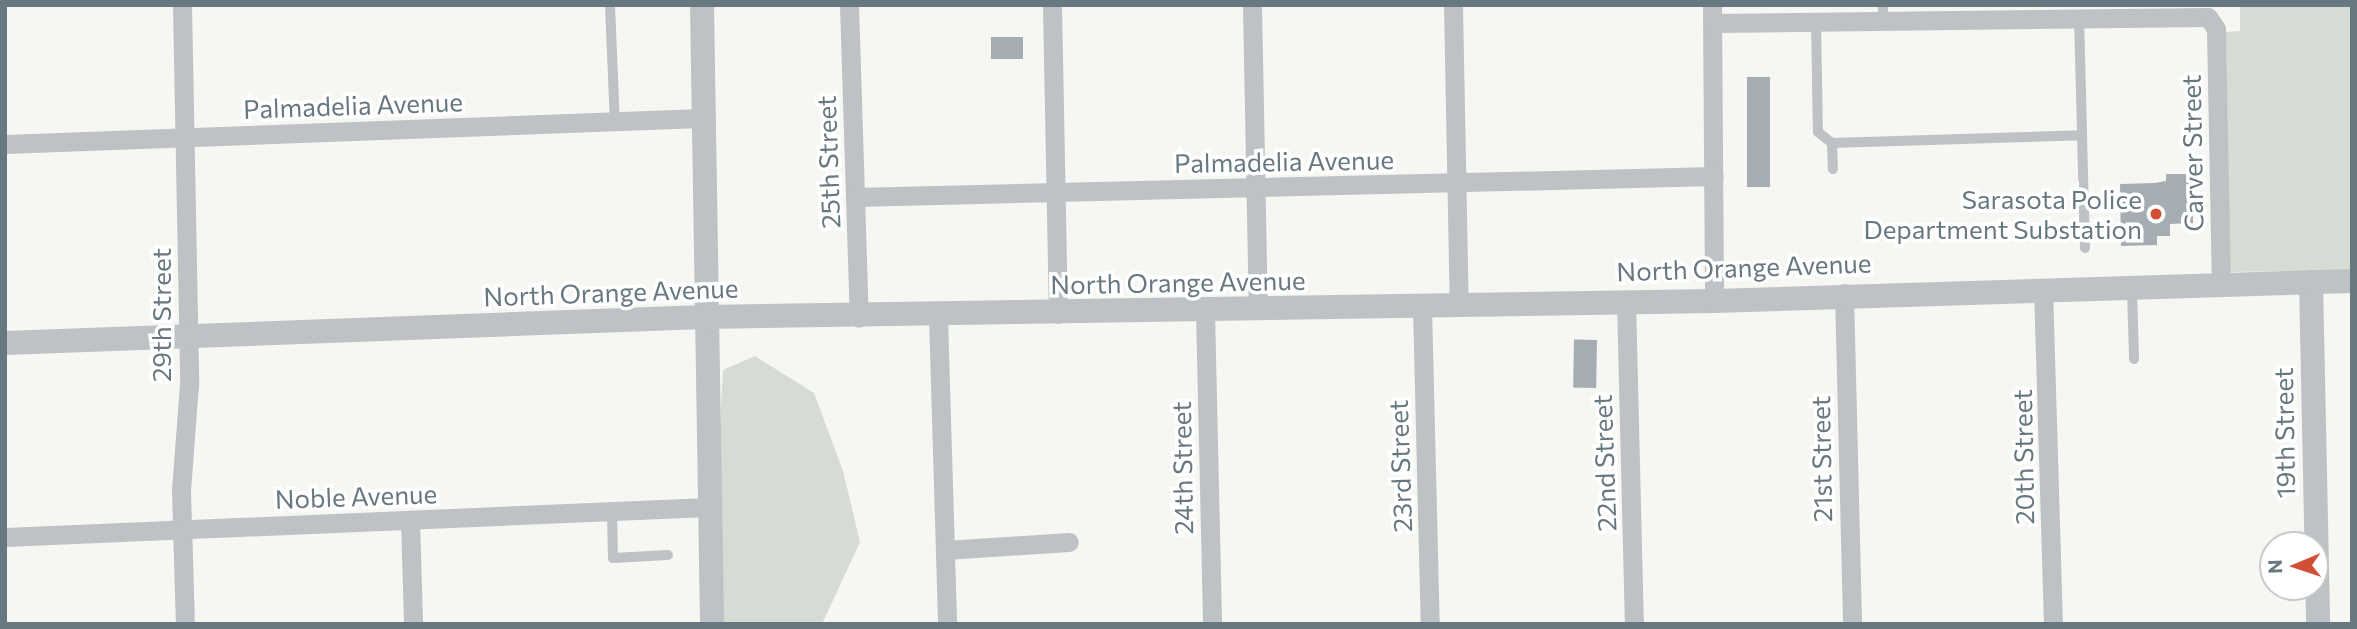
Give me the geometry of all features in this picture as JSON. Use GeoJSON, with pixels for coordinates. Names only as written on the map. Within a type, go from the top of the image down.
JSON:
{"type":"FeatureCollection","features":[{"type":"Feature","properties":{"kind":"street","name":"29th Street"},"geometry":{"type":"LineString","coordinates":[[182,5],[189,336],[182,529],[185,624]]}},
{"type":"Feature","properties":{"kind":"street"},"geometry":{"type":"LineString","coordinates":[[702,5],[704,317],[712,624]]}},
{"type":"Feature","properties":{"kind":"street","name":"25th Street"},"geometry":{"type":"LineString","coordinates":[[849,5],[859,318]]}},
{"type":"Feature","properties":{"kind":"street"},"geometry":{"type":"LineString","coordinates":[[1052,5],[1058,314]]}},
{"type":"Feature","properties":{"kind":"street"},"geometry":{"type":"LineString","coordinates":[[1252,5],[1258,309]]}},
{"type":"Feature","properties":{"kind":"street"},"geometry":{"type":"LineString","coordinates":[[1453,5],[1459,305]]}},
{"type":"Feature","properties":{"kind":"street"},"geometry":{"type":"LineString","coordinates":[[1714,300],[1712,14],[1816,22],[1842,13],[2090,13]]}},
{"type":"Feature","properties":{"kind":"street","name":"Carver Street"},"geometry":{"type":"LineString","coordinates":[[2090,13],[2199,15],[2212,22],[2221,284]]}},
{"type":"Feature","properties":{"kind":"street","name":"Palmadelia Avenue"},"geometry":{"type":"LineString","coordinates":[[5,144],[702,118]]}},
{"type":"Feature","properties":{"kind":"street","name":"Palmadelia Avenue"},"geometry":{"type":"LineString","coordinates":[[855,197],[1714,176]]}},
{"type":"Feature","properties":{"kind":"street","name":"North Orange Avenue"},"geometry":{"type":"LineString","coordinates":[[5,343],[704,317],[938,317],[1422,307],[1714,300],[1844,293],[2352,281]]}},
{"type":"Feature","properties":{"kind":"street","name":"19th Street"},"geometry":{"type":"LineString","coordinates":[[2311,282],[2318,624]]}},
{"type":"Feature","properties":{"kind":"street","name":"20th Street"},"geometry":{"type":"LineString","coordinates":[[2043,288],[2053,624]]}},
{"type":"Feature","properties":{"kind":"street","name":"21st Street"},"geometry":{"type":"LineString","coordinates":[[1844,293],[1852,624]]}},
{"type":"Feature","properties":{"kind":"street","name":"22nd Street"},"geometry":{"type":"LineString","coordinates":[[1626,301],[1634,624]]}},
{"type":"Feature","properties":{"kind":"street","name":"23rd Street"},"geometry":{"type":"LineString","coordinates":[[1422,307],[1430,624]]}},
{"type":"Feature","properties":{"kind":"street","name":"24th Street"},"geometry":{"type":"LineString","coordinates":[[1205,311],[1212,624]]}},
{"type":"Feature","properties":{"kind":"street"},"geometry":{"type":"LineString","coordinates":[[938,317],[947,624]]}},
{"type":"Feature","properties":{"kind":"street","name":"Noble Avenue"},"geometry":{"type":"LineString","coordinates":[[5,537],[612,514],[708,507]]}},
{"type":"Feature","properties":{"kind":"street"},"geometry":{"type":"LineString","coordinates":[[410,520],[414,624]]}},
{"type":"Feature","properties":{"kind":"street"},"geometry":{"type":"LineString","coordinates":[[945,550],[1069,542]]}},
{"type":"Feature","properties":{"kind":"lane"},"geometry":{"type":"LineString","coordinates":[[610,5],[615,122]]}},
{"type":"Feature","properties":{"kind":"lane"},"geometry":{"type":"LineString","coordinates":[[2085,248],[2082,135],[2090,13]]}},
{"type":"Feature","properties":{"kind":"lane"},"geometry":{"type":"LineString","coordinates":[[1816,22],[1818,132],[1832,143],[2082,135]]}},
{"type":"Feature","properties":{"kind":"lane"},"geometry":{"type":"LineString","coordinates":[[1832,143],[1833,169]]}},
{"type":"Feature","properties":{"kind":"lane"},"geometry":{"type":"LineString","coordinates":[[2132,286],[2134,359]]}},
{"type":"Feature","properties":{"kind":"lane"},"geometry":{"type":"LineString","coordinates":[[612,514],[613,558],[668,555]]}},
{"type":"Feature","properties":{"kind":"shaded area"},"geometry":{"type":"Polygon","coordinates":[[[2240,5],[2352,5],[2352,270],[2230,272],[2226,32],[2240,31],[2240,5]]]}},
{"type":"Feature","properties":{"kind":"shaded area"},"geometry":{"type":"Polygon","coordinates":[[[755,356],[814,393],[843,471],[860,542],[822,624],[722,624],[717,481],[723,370],[755,356]]]}},
{"type":"Feature","properties":{"kind":"building"},"geometry":{"type":"Polygon","coordinates":[[[991,37],[1023,37],[1023,59],[991,59],[991,37]]]}},
{"type":"Feature","properties":{"kind":"building"},"geometry":{"type":"Polygon","coordinates":[[[1747,77],[1770,77],[1770,187],[1747,187],[1747,77]]]}},
{"type":"Feature","properties":{"kind":"building"},"geometry":{"type":"Polygon","coordinates":[[[2166,174],[2192,174],[2193,223],[2170,224],[2170,236],[2157,236],[2157,245],[2121,246],[2120,184],[2166,181],[2166,174]]]}},
{"type":"Feature","properties":{"kind":"building"},"geometry":{"type":"Polygon","coordinates":[[[1574,340],[1597,340],[1596,388],[1573,388],[1574,340]]]}},
{"type":"Feature","properties":{"kind":"place","name":"Sarasota Police Department Substation"},"geometry":{"type":"Point","coordinates":[2156,214]}}]}
